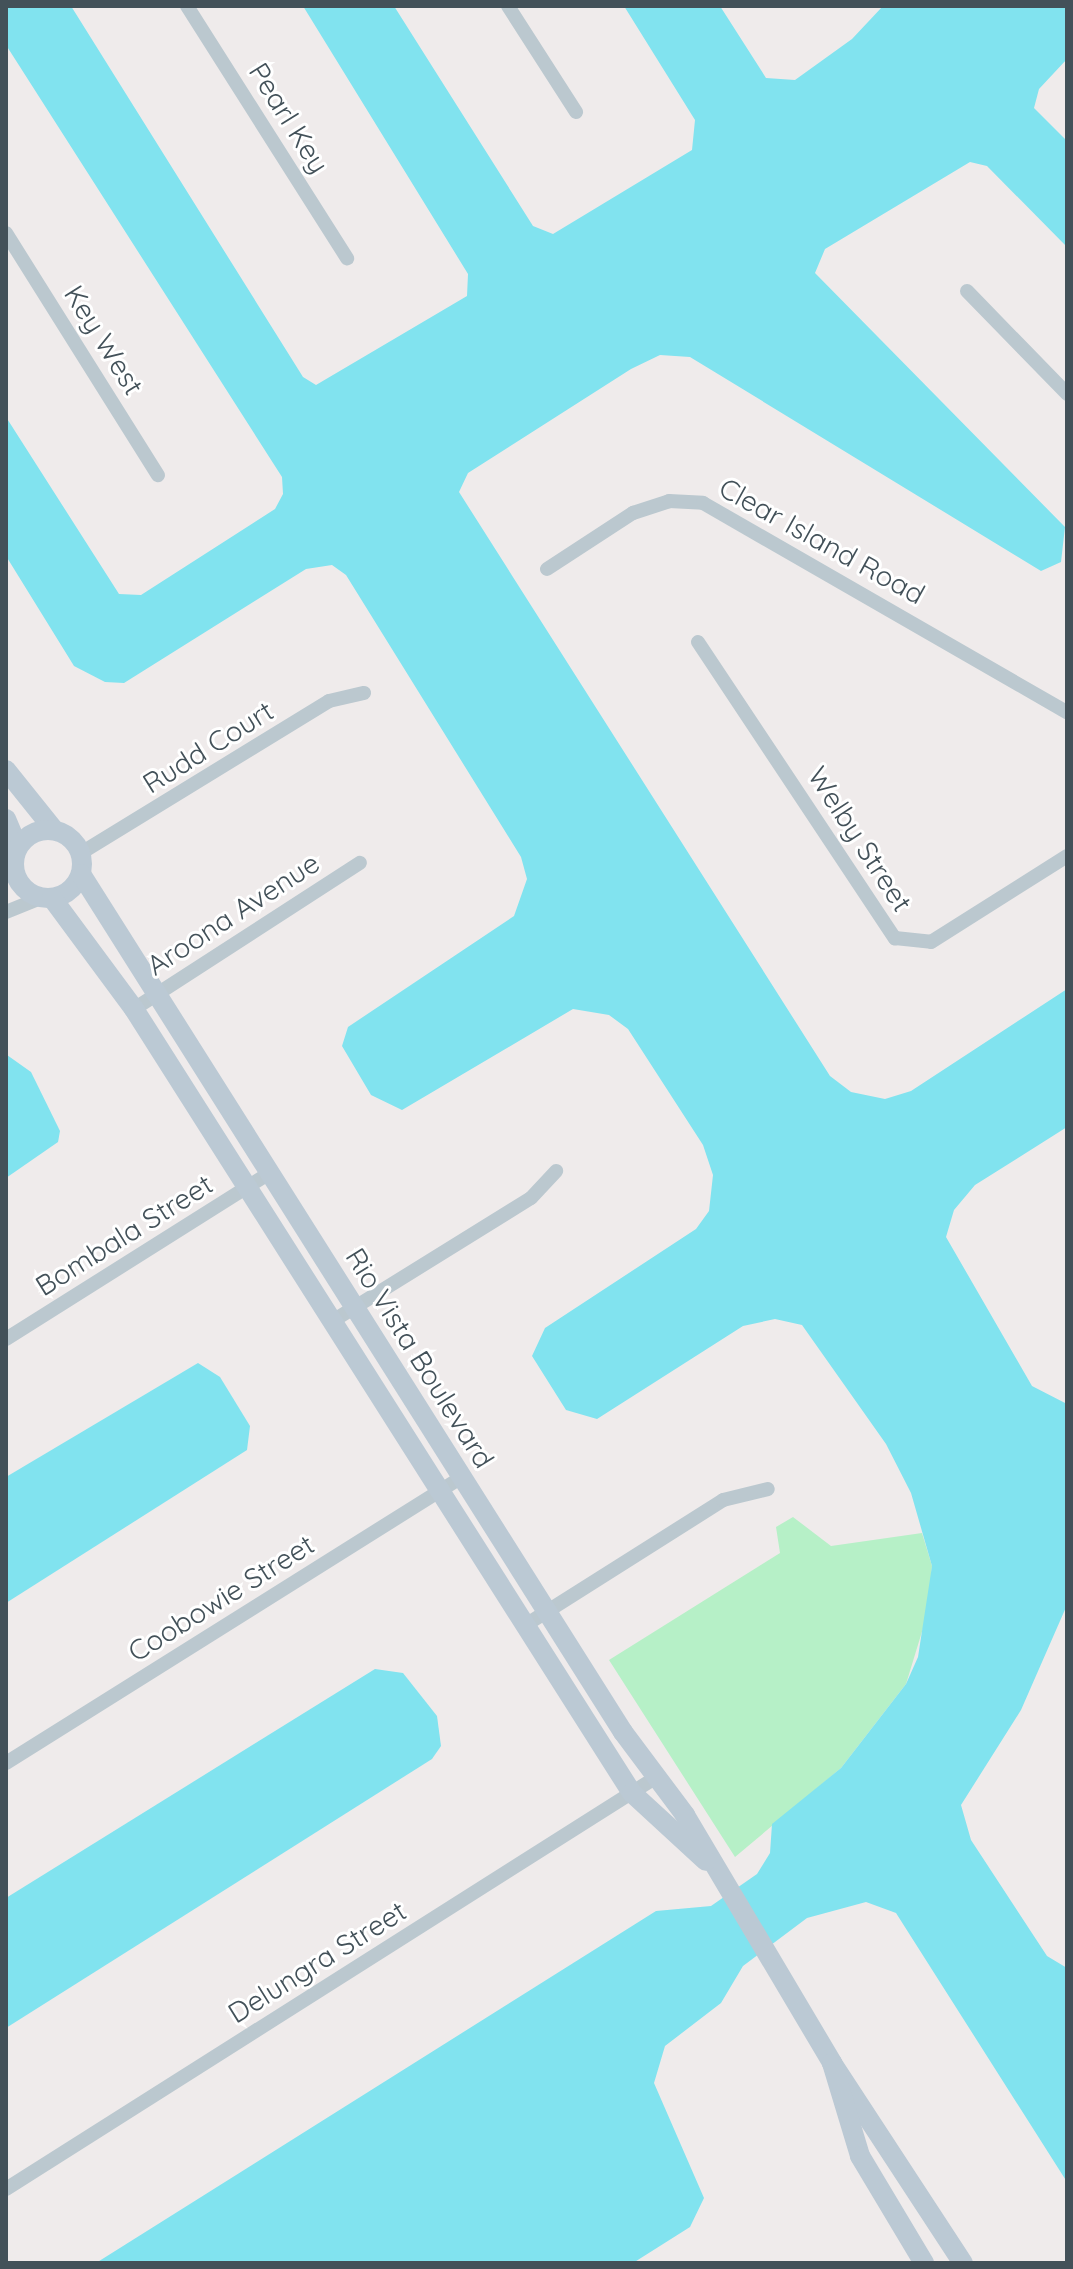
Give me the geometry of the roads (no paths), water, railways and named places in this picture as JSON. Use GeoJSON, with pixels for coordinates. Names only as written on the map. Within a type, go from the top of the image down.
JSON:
{"type":"FeatureCollection","features":[{"type":"Feature","properties":{"kind":"street","name":"Pearl Key"},"geometry":{"type":"LineString","coordinates":[[187,6],[347,258]]}},
{"type":"Feature","properties":{"kind":"street"},"geometry":{"type":"LineString","coordinates":[[508,6],[576,112]]}},
{"type":"Feature","properties":{"kind":"street","name":"Key West"},"geometry":{"type":"LineString","coordinates":[[6,233],[158,475]]}},
{"type":"Feature","properties":{"kind":"street"},"geometry":{"type":"LineString","coordinates":[[967,291],[1067,394]]}},
{"type":"Feature","properties":{"kind":"street","name":"Clear Island Road"},"geometry":{"type":"LineString","coordinates":[[547,569],[653,505],[703,503],[1067,712]]}},
{"type":"Feature","properties":{"kind":"street","name":"Welby Street"},"geometry":{"type":"LineString","coordinates":[[698,642],[895,938],[931,942],[1067,856]]}},
{"type":"Feature","properties":{"kind":"street","name":"Rudd Court"},"geometry":{"type":"LineString","coordinates":[[81,853],[329,701],[364,693]]}},
{"type":"Feature","properties":{"kind":"street"},"geometry":{"type":"LineString","coordinates":[[6,770],[54,830],[81,853],[81,874],[46,898],[6,912]]}},
{"type":"Feature","properties":{"kind":"street"},"geometry":{"type":"LineString","coordinates":[[6,819],[12,860],[20,883],[46,898]]}},
{"type":"Feature","properties":{"kind":"street"},"geometry":{"type":"LineString","coordinates":[[12,860],[54,830]]}},
{"type":"Feature","properties":{"kind":"street","name":"Aroona Avenue"},"geometry":{"type":"LineString","coordinates":[[134,1009],[360,863]]}},
{"type":"Feature","properties":{"kind":"street","name":"Rio Vista Boulevard"},"geometry":{"type":"LineString","coordinates":[[81,874],[547,1611],[780,1969],[832,2063],[963,2263]]}},
{"type":"Feature","properties":{"kind":"street","name":"Rio Vista Boulevard"},"geometry":{"type":"LineString","coordinates":[[46,898],[134,1009],[632,1793],[716,1869]]}},
{"type":"Feature","properties":{"kind":"street"},"geometry":{"type":"LineString","coordinates":[[331,1322],[531,1198],[556,1171]]}},
{"type":"Feature","properties":{"kind":"street","name":"Bombala Street"},"geometry":{"type":"LineString","coordinates":[[6,1339],[270,1173]]}},
{"type":"Feature","properties":{"kind":"street","name":"Coobowie Street"},"geometry":{"type":"LineString","coordinates":[[6,1763],[462,1477]]}},
{"type":"Feature","properties":{"kind":"street"},"geometry":{"type":"LineString","coordinates":[[524,1626],[723,1500],[768,1489]]}},
{"type":"Feature","properties":{"kind":"street","name":"Delungra Street"},"geometry":{"type":"LineString","coordinates":[[6,2189],[655,1778]]}},
{"type":"Feature","properties":{"kind":"street","name":"Rio Vista Boulevard"},"geometry":{"type":"LineString","coordinates":[[832,2063],[860,2156],[924,2263]]}},
{"type":"Feature","properties":{"kind":"water"},"geometry":{"type":"Polygon","coordinates":[[[6,6],[71,6],[303,377],[316,385],[467,296],[468,274],[303,6],[394,6],[533,226],[553,234],[692,150],[695,120],[624,6],[720,6],[766,78],[795,80],[852,39],[883,6],[1067,6],[1067,59],[1039,89],[1034,108],[1067,141],[1067,247],[987,166],[970,162],[825,249],[815,273],[1065,527],[1061,562],[1041,571],[690,357],[660,355],[631,369],[468,473],[459,492],[830,1076],[851,1092],[885,1099],[911,1091],[1067,989],[1067,1127],[975,1185],[954,1210],[946,1237],[1032,1386],[1067,1404],[1067,1605],[1021,1710],[961,1805],[971,1840],[1047,1956],[1067,1968],[1067,2182],[896,1913],[866,1902],[807,1918],[743,1966],[721,2003],[665,2046],[654,2083],[704,2198],[690,2227],[633,2263],[96,2263],[656,1911],[711,1906],[757,1874],[770,1853],[772,1824],[841,1768],[906,1684],[918,1657],[932,1566],[911,1493],[886,1444],[802,1325],[775,1319],[743,1326],[597,1419],[566,1410],[532,1356],[545,1328],[696,1229],[709,1211],[713,1175],[703,1145],[628,1029],[609,1015],[573,1009],[402,1110],[371,1095],[342,1046],[348,1027],[514,916],[527,879],[521,857],[346,575],[332,565],[306,569],[124,683],[105,682],[74,666],[6,556],[6,417],[119,594],[141,595],[275,509],[283,494],[282,477],[6,45],[6,6]]]}},
{"type":"Feature","properties":{"kind":"water"},"geometry":{"type":"Polygon","coordinates":[[[7,1055],[31,1072],[60,1131],[58,1142],[6,1178],[7,1055]]]}},
{"type":"Feature","properties":{"kind":"water"},"geometry":{"type":"Polygon","coordinates":[[[198,1363],[220,1377],[250,1426],[247,1450],[6,1603],[6,1477],[198,1363]]]}},
{"type":"Feature","properties":{"kind":"water"},"geometry":{"type":"Polygon","coordinates":[[[375,1669],[403,1673],[437,1716],[441,1746],[432,1759],[6,2028],[6,1898],[375,1669]]]}}]}
